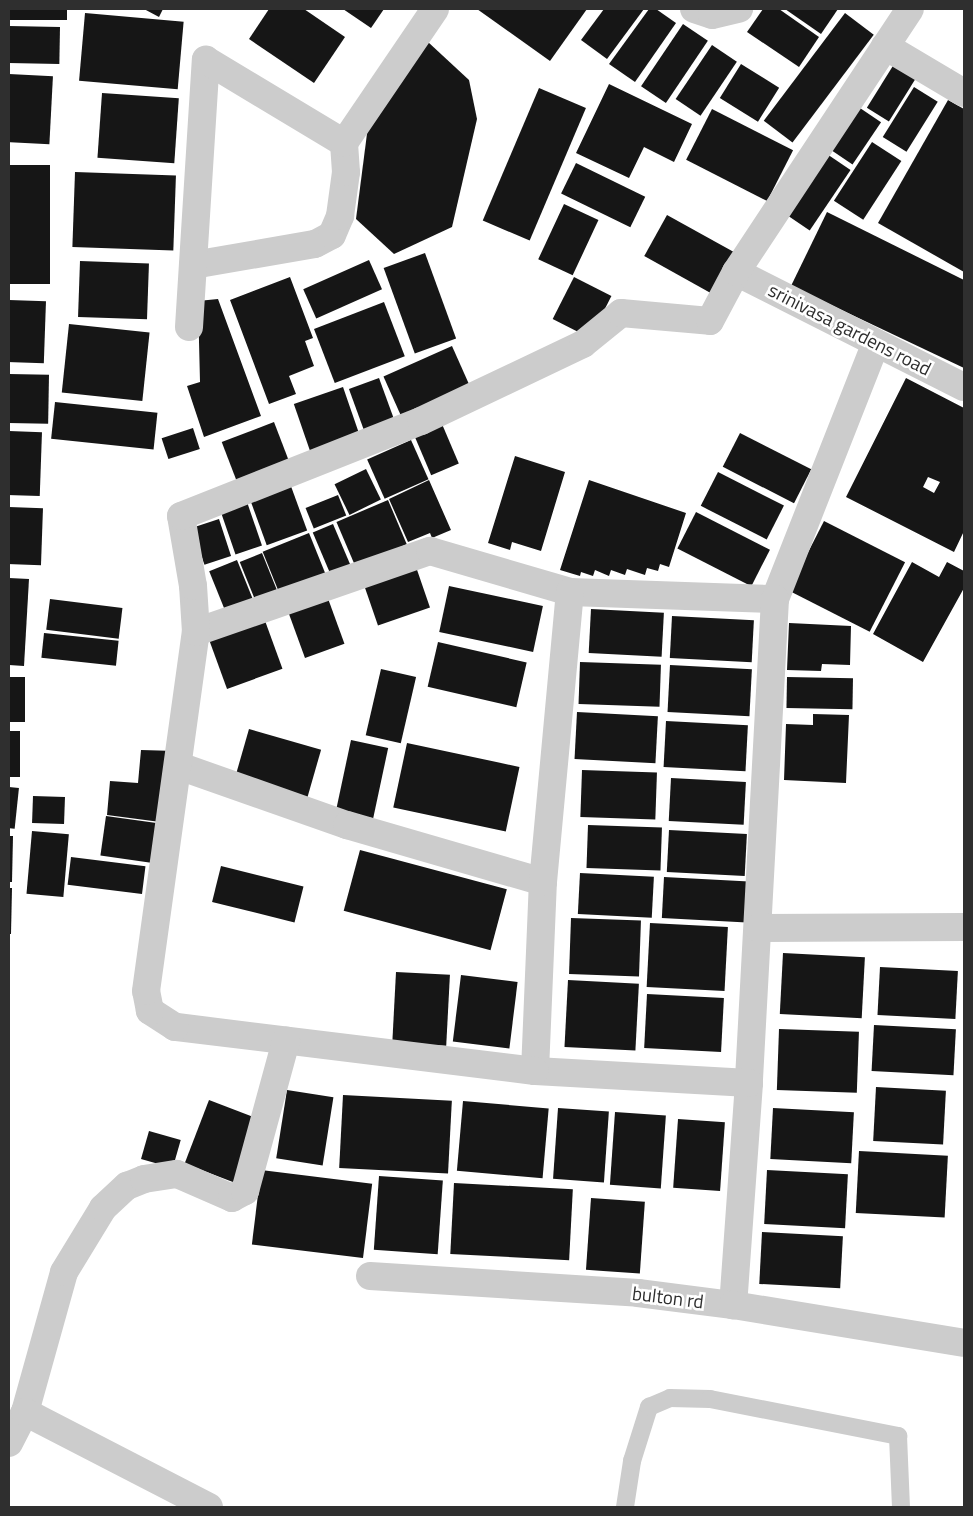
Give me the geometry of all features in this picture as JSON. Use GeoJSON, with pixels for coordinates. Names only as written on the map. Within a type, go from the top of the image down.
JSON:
{"type":"FeatureCollection","features":[{"type":"Feature","properties":{"kind":"street"},"geometry":{"type":"LineString","coordinates":[[193,265],[315,244],[332,235],[340,216],[346,172],[344,143],[435,9]]}},
{"type":"Feature","properties":{"kind":"street"},"geometry":{"type":"LineString","coordinates":[[694,9],[712,15],[739,9]]}},
{"type":"Feature","properties":{"kind":"street"},"geometry":{"type":"LineString","coordinates":[[749,1083],[535,1071],[175,1027],[150,1011],[146,991],[179,766],[196,632],[193,586],[181,516],[421,421],[583,344],[621,313],[710,320],[736,272],[910,9]]}},
{"type":"Feature","properties":{"kind":"street"},"geometry":{"type":"LineString","coordinates":[[885,46],[964,93]]}},
{"type":"Feature","properties":{"kind":"street"},"geometry":{"type":"LineString","coordinates":[[188,327],[206,60],[344,143]]}},
{"type":"Feature","properties":{"kind":"street","name":"srinivasa gardens road"},"geometry":{"type":"LineString","coordinates":[[736,272],[964,387]]}},
{"type":"Feature","properties":{"kind":"street"},"geometry":{"type":"LineString","coordinates":[[732,1304],[749,1083],[775,599],[876,343]]}},
{"type":"Feature","properties":{"kind":"street"},"geometry":{"type":"LineString","coordinates":[[196,632],[430,551],[570,592],[775,599]]}},
{"type":"Feature","properties":{"kind":"street"},"geometry":{"type":"LineString","coordinates":[[535,1071],[543,882],[570,592]]}},
{"type":"Feature","properties":{"kind":"street"},"geometry":{"type":"LineString","coordinates":[[179,766],[347,824],[543,882]]}},
{"type":"Feature","properties":{"kind":"street"},"geometry":{"type":"LineString","coordinates":[[758,928],[964,927]]}},
{"type":"Feature","properties":{"kind":"street"},"geometry":{"type":"LineString","coordinates":[[9,1443],[25,1412],[64,1272],[103,1208],[127,1186],[144,1179],[177,1174],[232,1198],[246,1191],[286,1041]]}},
{"type":"Feature","properties":{"kind":"street","name":"bulton rd"},"geometry":{"type":"LineString","coordinates":[[370,1276],[638,1292],[732,1304],[964,1343]]}},
{"type":"Feature","properties":{"kind":"street"},"geometry":{"type":"LineString","coordinates":[[25,1412],[209,1507]]}},
{"type":"Feature","properties":{"kind":"lane"},"geometry":{"type":"LineString","coordinates":[[625,1507],[632,1461],[649,1407],[670,1398],[710,1399],[898,1436],[901,1507]]}},
{"type":"Feature","properties":{"kind":"building"},"geometry":{"type":"Polygon","coordinates":[[[9,9],[67,9],[67,20],[9,20],[9,9]]]}},
{"type":"Feature","properties":{"kind":"building"},"geometry":{"type":"Polygon","coordinates":[[[144,9],[163,9],[159,17],[144,9]]]}},
{"type":"Feature","properties":{"kind":"building"},"geometry":{"type":"Polygon","coordinates":[[[269,9],[304,9],[345,37],[314,83],[249,39],[269,9]]]}},
{"type":"Feature","properties":{"kind":"building"},"geometry":{"type":"Polygon","coordinates":[[[343,9],[384,9],[371,28],[343,9]]]}},
{"type":"Feature","properties":{"kind":"building"},"geometry":{"type":"Polygon","coordinates":[[[477,9],[587,9],[550,61],[477,9]]]}},
{"type":"Feature","properties":{"kind":"building"},"geometry":{"type":"Polygon","coordinates":[[[604,9],[644,9],[607,59],[581,40],[604,9]]]}},
{"type":"Feature","properties":{"kind":"building"},"geometry":{"type":"Polygon","coordinates":[[[649,9],[656,9],[676,23],[635,82],[609,64],[649,9]]]}},
{"type":"Feature","properties":{"kind":"building"},"geometry":{"type":"Polygon","coordinates":[[[763,9],[779,9],[819,37],[799,67],[747,32],[763,9]]]}},
{"type":"Feature","properties":{"kind":"building"},"geometry":{"type":"Polygon","coordinates":[[[785,9],[838,9],[821,34],[785,9]]]}},
{"type":"Feature","properties":{"kind":"building"},"geometry":{"type":"Polygon","coordinates":[[[85,13],[184,22],[178,89],[79,81],[85,13]]]}},
{"type":"Feature","properties":{"kind":"building"},"geometry":{"type":"Polygon","coordinates":[[[845,13],[874,35],[793,142],[764,121],[845,13]]]}},
{"type":"Feature","properties":{"kind":"building"},"geometry":{"type":"Polygon","coordinates":[[[683,24],[708,41],[666,103],[641,86],[683,24]]]}},
{"type":"Feature","properties":{"kind":"building"},"geometry":{"type":"Polygon","coordinates":[[[9,26],[60,27],[59,64],[9,63],[9,26]]]}},
{"type":"Feature","properties":{"kind":"building"},"geometry":{"type":"Polygon","coordinates":[[[428,42],[469,80],[477,119],[452,227],[394,254],[356,219],[368,126],[428,42]]]}},
{"type":"Feature","properties":{"kind":"building"},"geometry":{"type":"Polygon","coordinates":[[[712,45],[737,62],[701,116],[676,99],[712,45]]]}},
{"type":"Feature","properties":{"kind":"building"},"geometry":{"type":"Polygon","coordinates":[[[896,61],[918,75],[889,121],[867,108],[896,61]]]}},
{"type":"Feature","properties":{"kind":"building"},"geometry":{"type":"Polygon","coordinates":[[[741,64],[779,88],[758,122],[720,98],[741,64]]]}},
{"type":"Feature","properties":{"kind":"building"},"geometry":{"type":"Polygon","coordinates":[[[9,74],[53,76],[49,144],[9,142],[9,74]]]}},
{"type":"Feature","properties":{"kind":"building"},"geometry":{"type":"Polygon","coordinates":[[[609,84],[692,124],[674,162],[644,147],[629,178],[576,153],[609,84]]]}},
{"type":"Feature","properties":{"kind":"building"},"geometry":{"type":"Polygon","coordinates":[[[914,87],[938,102],[906,152],[883,137],[914,87]]]}},
{"type":"Feature","properties":{"kind":"building"},"geometry":{"type":"Polygon","coordinates":[[[539,88],[586,108],[530,240],[483,221],[539,88]]]}},
{"type":"Feature","properties":{"kind":"building"},"geometry":{"type":"Polygon","coordinates":[[[102,93],[179,98],[174,163],[97,158],[102,93]]]}},
{"type":"Feature","properties":{"kind":"building"},"geometry":{"type":"Polygon","coordinates":[[[948,100],[964,109],[964,272],[878,223],[948,100]]]}},
{"type":"Feature","properties":{"kind":"building"},"geometry":{"type":"Polygon","coordinates":[[[857,106],[881,122],[853,164],[828,148],[857,106]]]}},
{"type":"Feature","properties":{"kind":"building"},"geometry":{"type":"Polygon","coordinates":[[[712,109],[793,150],[767,201],[686,160],[712,109]]]}},
{"type":"Feature","properties":{"kind":"building"},"geometry":{"type":"Polygon","coordinates":[[[872,142],[901,161],[863,220],[834,201],[872,142]]]}},
{"type":"Feature","properties":{"kind":"building"},"geometry":{"type":"Polygon","coordinates":[[[824,152],[851,170],[810,230],[783,213],[824,152]]]}},
{"type":"Feature","properties":{"kind":"building"},"geometry":{"type":"Polygon","coordinates":[[[576,163],[645,197],[630,227],[561,194],[576,163]]]}},
{"type":"Feature","properties":{"kind":"building"},"geometry":{"type":"Polygon","coordinates":[[[9,165],[50,165],[50,284],[9,284],[9,165]]]}},
{"type":"Feature","properties":{"kind":"building"},"geometry":{"type":"Polygon","coordinates":[[[75,172],[176,176],[173,250],[72,247],[75,172]]]}},
{"type":"Feature","properties":{"kind":"building"},"geometry":{"type":"Polygon","coordinates":[[[564,204],[598,220],[573,275],[538,259],[564,204]]]}},
{"type":"Feature","properties":{"kind":"building"},"geometry":{"type":"Polygon","coordinates":[[[827,212],[964,280],[964,368],[791,286],[827,212]]]}},
{"type":"Feature","properties":{"kind":"building"},"geometry":{"type":"Polygon","coordinates":[[[667,215],[736,253],[713,294],[644,256],[667,215]]]}},
{"type":"Feature","properties":{"kind":"building"},"geometry":{"type":"Polygon","coordinates":[[[425,253],[456,339],[415,354],[384,268],[425,253]]]}},
{"type":"Feature","properties":{"kind":"building"},"geometry":{"type":"Polygon","coordinates":[[[369,260],[382,289],[316,319],[303,289],[369,260]]]}},
{"type":"Feature","properties":{"kind":"building"},"geometry":{"type":"Polygon","coordinates":[[[80,261],[149,263],[147,319],[78,317],[80,261]]]}},
{"type":"Feature","properties":{"kind":"building"},"geometry":{"type":"Polygon","coordinates":[[[290,277],[313,338],[305,341],[314,366],[289,376],[296,394],[269,404],[230,300],[290,277]]]}},
{"type":"Feature","properties":{"kind":"building"},"geometry":{"type":"Polygon","coordinates":[[[574,277],[611,296],[590,338],[553,319],[574,277]]]}},
{"type":"Feature","properties":{"kind":"building"},"geometry":{"type":"Polygon","coordinates":[[[218,299],[261,416],[204,437],[187,386],[200,382],[198,301],[218,299]]]}},
{"type":"Feature","properties":{"kind":"building"},"geometry":{"type":"Polygon","coordinates":[[[9,300],[46,301],[44,363],[9,362],[9,300]]]}},
{"type":"Feature","properties":{"kind":"building"},"geometry":{"type":"Polygon","coordinates":[[[384,302],[405,356],[335,383],[314,329],[384,302]]]}},
{"type":"Feature","properties":{"kind":"building"},"geometry":{"type":"Polygon","coordinates":[[[69,324],[150,332],[142,401],[62,393],[69,324]]]}},
{"type":"Feature","properties":{"kind":"building"},"geometry":{"type":"Polygon","coordinates":[[[452,346],[472,391],[403,421],[383,377],[452,346]]]}},
{"type":"Feature","properties":{"kind":"building"},"geometry":{"type":"Polygon","coordinates":[[[9,374],[49,375],[48,424],[9,423],[9,374]]]}},
{"type":"Feature","properties":{"kind":"building"},"geometry":{"type":"Polygon","coordinates":[[[379,378],[396,424],[366,435],[349,389],[379,378]]]}},
{"type":"Feature","properties":{"kind":"building"},"geometry":{"type":"Polygon","coordinates":[[[906,378],[964,408],[964,531],[954,552],[846,497],[906,378]],[[928,477],[923,487],[934,493],[940,482],[928,477]]]}},
{"type":"Feature","properties":{"kind":"building"},"geometry":{"type":"Polygon","coordinates":[[[343,387],[360,437],[311,454],[294,404],[343,387]]]}},
{"type":"Feature","properties":{"kind":"building"},"geometry":{"type":"Polygon","coordinates":[[[55,402],[157,413],[154,450],[51,439],[55,402]]]}},
{"type":"Feature","properties":{"kind":"building"},"geometry":{"type":"Polygon","coordinates":[[[274,422],[289,462],[237,482],[222,442],[274,422]]]}},
{"type":"Feature","properties":{"kind":"building"},"geometry":{"type":"Polygon","coordinates":[[[442,424],[459,464],[431,475],[414,436],[442,424]]]}},
{"type":"Feature","properties":{"kind":"building"},"geometry":{"type":"Polygon","coordinates":[[[193,428],[200,449],[168,459],[162,438],[193,428]]]}},
{"type":"Feature","properties":{"kind":"building"},"geometry":{"type":"Polygon","coordinates":[[[9,431],[42,432],[40,496],[9,495],[9,431]]]}},
{"type":"Feature","properties":{"kind":"building"},"geometry":{"type":"Polygon","coordinates":[[[740,433],[811,469],[794,503],[723,467],[740,433]]]}},
{"type":"Feature","properties":{"kind":"building"},"geometry":{"type":"Polygon","coordinates":[[[411,440],[428,479],[385,499],[367,460],[411,440]]]}},
{"type":"Feature","properties":{"kind":"building"},"geometry":{"type":"Polygon","coordinates":[[[515,456],[565,472],[541,551],[512,542],[510,550],[488,543],[515,456]]]}},
{"type":"Feature","properties":{"kind":"building"},"geometry":{"type":"Polygon","coordinates":[[[366,469],[381,500],[349,515],[335,484],[366,469]]]}},
{"type":"Feature","properties":{"kind":"building"},"geometry":{"type":"Polygon","coordinates":[[[718,472],[784,506],[767,539],[701,506],[718,472]]]}},
{"type":"Feature","properties":{"kind":"building"},"geometry":{"type":"Polygon","coordinates":[[[288,478],[307,531],[267,545],[248,493],[288,478]]]}},
{"type":"Feature","properties":{"kind":"building"},"geometry":{"type":"Polygon","coordinates":[[[429,480],[451,530],[432,538],[430,533],[408,542],[389,499],[429,480]]]}},
{"type":"Feature","properties":{"kind":"building"},"geometry":{"type":"Polygon","coordinates":[[[589,480],[686,513],[669,567],[660,564],[658,571],[647,568],[645,575],[627,569],[625,575],[611,570],[609,576],[595,570],[593,576],[581,572],[580,576],[560,570],[589,480]]]}},
{"type":"Feature","properties":{"kind":"building"},"geometry":{"type":"Polygon","coordinates":[[[338,495],[346,515],[314,529],[306,508],[338,495]]]}},
{"type":"Feature","properties":{"kind":"building"},"geometry":{"type":"Polygon","coordinates":[[[388,500],[407,544],[355,566],[336,522],[388,500]]]}},
{"type":"Feature","properties":{"kind":"building"},"geometry":{"type":"Polygon","coordinates":[[[247,502],[262,545],[236,555],[221,511],[247,502]]]}},
{"type":"Feature","properties":{"kind":"building"},"geometry":{"type":"Polygon","coordinates":[[[9,507],[43,508],[41,565],[9,564],[9,507]]]}},
{"type":"Feature","properties":{"kind":"building"},"geometry":{"type":"Polygon","coordinates":[[[696,512],[770,550],[751,586],[677,549],[696,512]]]}},
{"type":"Feature","properties":{"kind":"building"},"geometry":{"type":"Polygon","coordinates":[[[219,519],[231,556],[204,565],[192,528],[219,519]]]}},
{"type":"Feature","properties":{"kind":"building"},"geometry":{"type":"Polygon","coordinates":[[[824,521],[905,562],[870,632],[789,590],[824,521]]]}},
{"type":"Feature","properties":{"kind":"building"},"geometry":{"type":"Polygon","coordinates":[[[333,524],[351,567],[331,576],[313,533],[333,524]]]}},
{"type":"Feature","properties":{"kind":"building"},"geometry":{"type":"Polygon","coordinates":[[[309,533],[326,576],[280,594],[263,552],[309,533]]]}},
{"type":"Feature","properties":{"kind":"building"},"geometry":{"type":"Polygon","coordinates":[[[262,553],[279,596],[257,605],[240,562],[262,553]]]}},
{"type":"Feature","properties":{"kind":"building"},"geometry":{"type":"Polygon","coordinates":[[[237,560],[255,605],[227,616],[209,571],[237,560]]]}},
{"type":"Feature","properties":{"kind":"building"},"geometry":{"type":"Polygon","coordinates":[[[912,562],[939,577],[947,562],[964,571],[964,588],[923,662],[873,634],[912,562]]]}},
{"type":"Feature","properties":{"kind":"building"},"geometry":{"type":"Polygon","coordinates":[[[415,564],[430,607],[378,625],[363,582],[415,564]]]}},
{"type":"Feature","properties":{"kind":"building"},"geometry":{"type":"Polygon","coordinates":[[[9,578],[29,579],[24,666],[9,665],[9,578]]]}},
{"type":"Feature","properties":{"kind":"building"},"geometry":{"type":"Polygon","coordinates":[[[449,586],[543,606],[533,652],[439,632],[449,586]]]}},
{"type":"Feature","properties":{"kind":"building"},"geometry":{"type":"Polygon","coordinates":[[[326,593],[344,644],[305,658],[287,607],[326,593]]]}},
{"type":"Feature","properties":{"kind":"building"},"geometry":{"type":"Polygon","coordinates":[[[50,599],[122,608],[119,639],[46,630],[50,599]]]}},
{"type":"Feature","properties":{"kind":"building"},"geometry":{"type":"Polygon","coordinates":[[[591,609],[664,613],[662,657],[589,653],[591,609]]]}},
{"type":"Feature","properties":{"kind":"building"},"geometry":{"type":"Polygon","coordinates":[[[672,616],[754,620],[752,662],[670,658],[672,616]]]}},
{"type":"Feature","properties":{"kind":"building"},"geometry":{"type":"Polygon","coordinates":[[[264,618],[282,669],[227,689],[209,638],[264,618]]]}},
{"type":"Feature","properties":{"kind":"building"},"geometry":{"type":"Polygon","coordinates":[[[789,623],[851,626],[850,665],[822,664],[821,671],[787,670],[789,623]]]}},
{"type":"Feature","properties":{"kind":"building"},"geometry":{"type":"Polygon","coordinates":[[[44,633],[119,641],[116,666],[41,658],[44,633]]]}},
{"type":"Feature","properties":{"kind":"building"},"geometry":{"type":"Polygon","coordinates":[[[438,642],[527,662],[516,707],[428,687],[438,642]]]}},
{"type":"Feature","properties":{"kind":"building"},"geometry":{"type":"Polygon","coordinates":[[[580,662],[661,665],[659,707],[579,704],[580,662]]]}},
{"type":"Feature","properties":{"kind":"building"},"geometry":{"type":"Polygon","coordinates":[[[670,665],[752,669],[749,716],[668,712],[670,665]]]}},
{"type":"Feature","properties":{"kind":"building"},"geometry":{"type":"Polygon","coordinates":[[[381,669],[416,677],[401,743],[366,735],[381,669]]]}},
{"type":"Feature","properties":{"kind":"building"},"geometry":{"type":"Polygon","coordinates":[[[9,677],[25,677],[25,722],[9,722],[9,677]]]}},
{"type":"Feature","properties":{"kind":"building"},"geometry":{"type":"Polygon","coordinates":[[[787,677],[853,678],[852,709],[786,708],[787,677]]]}},
{"type":"Feature","properties":{"kind":"building"},"geometry":{"type":"Polygon","coordinates":[[[577,712],[658,716],[655,763],[575,759],[577,712]]]}},
{"type":"Feature","properties":{"kind":"building"},"geometry":{"type":"Polygon","coordinates":[[[813,714],[849,715],[846,783],[784,780],[786,724],[813,725],[813,714]]]}},
{"type":"Feature","properties":{"kind":"building"},"geometry":{"type":"Polygon","coordinates":[[[666,721],[748,725],[745,771],[664,767],[666,721]]]}},
{"type":"Feature","properties":{"kind":"building"},"geometry":{"type":"Polygon","coordinates":[[[249,729],[321,750],[307,799],[235,778],[249,729]]]}},
{"type":"Feature","properties":{"kind":"building"},"geometry":{"type":"Polygon","coordinates":[[[9,731],[20,731],[20,777],[9,777],[9,731]]]}},
{"type":"Feature","properties":{"kind":"building"},"geometry":{"type":"Polygon","coordinates":[[[351,740],[388,748],[373,818],[336,810],[351,740]]]}},
{"type":"Feature","properties":{"kind":"building"},"geometry":{"type":"Polygon","coordinates":[[[407,743],[519,767],[506,831],[393,808],[407,743]]]}},
{"type":"Feature","properties":{"kind":"building"},"geometry":{"type":"Polygon","coordinates":[[[141,750],[176,751],[168,823],[107,815],[110,781],[138,783],[141,750]]]}},
{"type":"Feature","properties":{"kind":"building"},"geometry":{"type":"Polygon","coordinates":[[[582,770],[657,773],[655,820],[580,817],[582,770]]]}},
{"type":"Feature","properties":{"kind":"building"},"geometry":{"type":"Polygon","coordinates":[[[671,778],[746,782],[744,825],[669,821],[671,778]]]}},
{"type":"Feature","properties":{"kind":"building"},"geometry":{"type":"Polygon","coordinates":[[[9,787],[19,788],[15,829],[9,828],[9,787]]]}},
{"type":"Feature","properties":{"kind":"building"},"geometry":{"type":"Polygon","coordinates":[[[33,796],[65,797],[64,824],[32,823],[33,796]]]}},
{"type":"Feature","properties":{"kind":"building"},"geometry":{"type":"Polygon","coordinates":[[[106,816],[157,823],[151,863],[100,856],[106,816]]]}},
{"type":"Feature","properties":{"kind":"building"},"geometry":{"type":"Polygon","coordinates":[[[588,825],[662,828],[660,871],[586,868],[588,825]]]}},
{"type":"Feature","properties":{"kind":"building"},"geometry":{"type":"Polygon","coordinates":[[[669,830],[747,834],[745,876],[667,872],[669,830]]]}},
{"type":"Feature","properties":{"kind":"building"},"geometry":{"type":"Polygon","coordinates":[[[32,831],[69,834],[63,897],[27,894],[32,831]]]}},
{"type":"Feature","properties":{"kind":"building"},"geometry":{"type":"Polygon","coordinates":[[[9,836],[13,836],[12,882],[9,882],[9,836]]]}},
{"type":"Feature","properties":{"kind":"building"},"geometry":{"type":"Polygon","coordinates":[[[360,850],[507,889],[491,950],[344,911],[360,850]]]}},
{"type":"Feature","properties":{"kind":"building"},"geometry":{"type":"Polygon","coordinates":[[[71,857],[145,866],[142,894],[68,885],[71,857]]]}},
{"type":"Feature","properties":{"kind":"building"},"geometry":{"type":"Polygon","coordinates":[[[221,866],[303,887],[295,922],[212,902],[221,866]]]}},
{"type":"Feature","properties":{"kind":"building"},"geometry":{"type":"Polygon","coordinates":[[[580,873],[654,877],[652,918],[578,914],[580,873]]]}},
{"type":"Feature","properties":{"kind":"building"},"geometry":{"type":"Polygon","coordinates":[[[664,877],[749,881],[747,922],[662,918],[664,877]]]}},
{"type":"Feature","properties":{"kind":"building"},"geometry":{"type":"Polygon","coordinates":[[[9,888],[12,888],[11,934],[9,934],[9,888]]]}},
{"type":"Feature","properties":{"kind":"building"},"geometry":{"type":"Polygon","coordinates":[[[571,918],[641,920],[639,976],[569,974],[571,918]]]}},
{"type":"Feature","properties":{"kind":"building"},"geometry":{"type":"Polygon","coordinates":[[[650,923],[728,927],[725,991],[647,987],[650,923]]]}},
{"type":"Feature","properties":{"kind":"building"},"geometry":{"type":"Polygon","coordinates":[[[783,953],[865,957],[862,1018],[780,1014],[783,953]]]}},
{"type":"Feature","properties":{"kind":"building"},"geometry":{"type":"Polygon","coordinates":[[[880,967],[958,971],[955,1019],[877,1015],[880,967]]]}},
{"type":"Feature","properties":{"kind":"building"},"geometry":{"type":"Polygon","coordinates":[[[396,972],[450,975],[446,1046],[392,1043],[396,972]]]}},
{"type":"Feature","properties":{"kind":"building"},"geometry":{"type":"Polygon","coordinates":[[[461,975],[518,982],[509,1048],[453,1042],[461,975]]]}},
{"type":"Feature","properties":{"kind":"building"},"geometry":{"type":"Polygon","coordinates":[[[568,980],[639,984],[635,1051],[564,1047],[568,980]]]}},
{"type":"Feature","properties":{"kind":"building"},"geometry":{"type":"Polygon","coordinates":[[[647,994],[724,998],[721,1052],[644,1048],[647,994]]]}},
{"type":"Feature","properties":{"kind":"building"},"geometry":{"type":"Polygon","coordinates":[[[874,1025],[956,1029],[953,1075],[872,1071],[874,1025]]]}},
{"type":"Feature","properties":{"kind":"building"},"geometry":{"type":"Polygon","coordinates":[[[779,1029],[859,1032],[857,1093],[777,1090],[779,1029]]]}},
{"type":"Feature","properties":{"kind":"building"},"geometry":{"type":"Polygon","coordinates":[[[876,1087],[946,1091],[943,1145],[873,1141],[876,1087]]]}},
{"type":"Feature","properties":{"kind":"building"},"geometry":{"type":"Polygon","coordinates":[[[287,1090],[333,1097],[323,1166],[276,1158],[287,1090]]]}},
{"type":"Feature","properties":{"kind":"building"},"geometry":{"type":"Polygon","coordinates":[[[343,1095],[452,1101],[448,1174],[339,1168],[343,1095]]]}},
{"type":"Feature","properties":{"kind":"building"},"geometry":{"type":"Polygon","coordinates":[[[209,1100],[258,1119],[234,1182],[185,1163],[209,1100]]]}},
{"type":"Feature","properties":{"kind":"building"},"geometry":{"type":"Polygon","coordinates":[[[463,1101],[549,1108],[543,1178],[457,1171],[463,1101]]]}},
{"type":"Feature","properties":{"kind":"building"},"geometry":{"type":"Polygon","coordinates":[[[558,1108],[609,1112],[604,1182],[553,1179],[558,1108]]]}},
{"type":"Feature","properties":{"kind":"building"},"geometry":{"type":"Polygon","coordinates":[[[773,1108],[854,1112],[851,1163],[770,1159],[773,1108]]]}},
{"type":"Feature","properties":{"kind":"building"},"geometry":{"type":"Polygon","coordinates":[[[615,1112],[666,1116],[661,1188],[610,1185],[615,1112]]]}},
{"type":"Feature","properties":{"kind":"building"},"geometry":{"type":"Polygon","coordinates":[[[678,1119],[725,1122],[720,1191],[673,1188],[678,1119]]]}},
{"type":"Feature","properties":{"kind":"building"},"geometry":{"type":"Polygon","coordinates":[[[149,1131],[181,1140],[173,1168],[141,1159],[149,1131]]]}},
{"type":"Feature","properties":{"kind":"building"},"geometry":{"type":"Polygon","coordinates":[[[859,1151],[948,1156],[945,1218],[856,1213],[859,1151]]]}},
{"type":"Feature","properties":{"kind":"building"},"geometry":{"type":"Polygon","coordinates":[[[261,1170],[372,1184],[363,1258],[252,1244],[261,1170]]]}},
{"type":"Feature","properties":{"kind":"building"},"geometry":{"type":"Polygon","coordinates":[[[767,1170],[848,1174],[845,1228],[764,1224],[767,1170]]]}},
{"type":"Feature","properties":{"kind":"building"},"geometry":{"type":"Polygon","coordinates":[[[379,1176],[443,1180],[438,1254],[374,1250],[379,1176]]]}},
{"type":"Feature","properties":{"kind":"building"},"geometry":{"type":"Polygon","coordinates":[[[454,1183],[573,1189],[569,1260],[450,1254],[454,1183]]]}},
{"type":"Feature","properties":{"kind":"building"},"geometry":{"type":"Polygon","coordinates":[[[591,1198],[645,1202],[640,1274],[586,1270],[591,1198]]]}},
{"type":"Feature","properties":{"kind":"building"},"geometry":{"type":"Polygon","coordinates":[[[762,1232],[843,1236],[840,1288],[759,1284],[762,1232]]]}}]}
